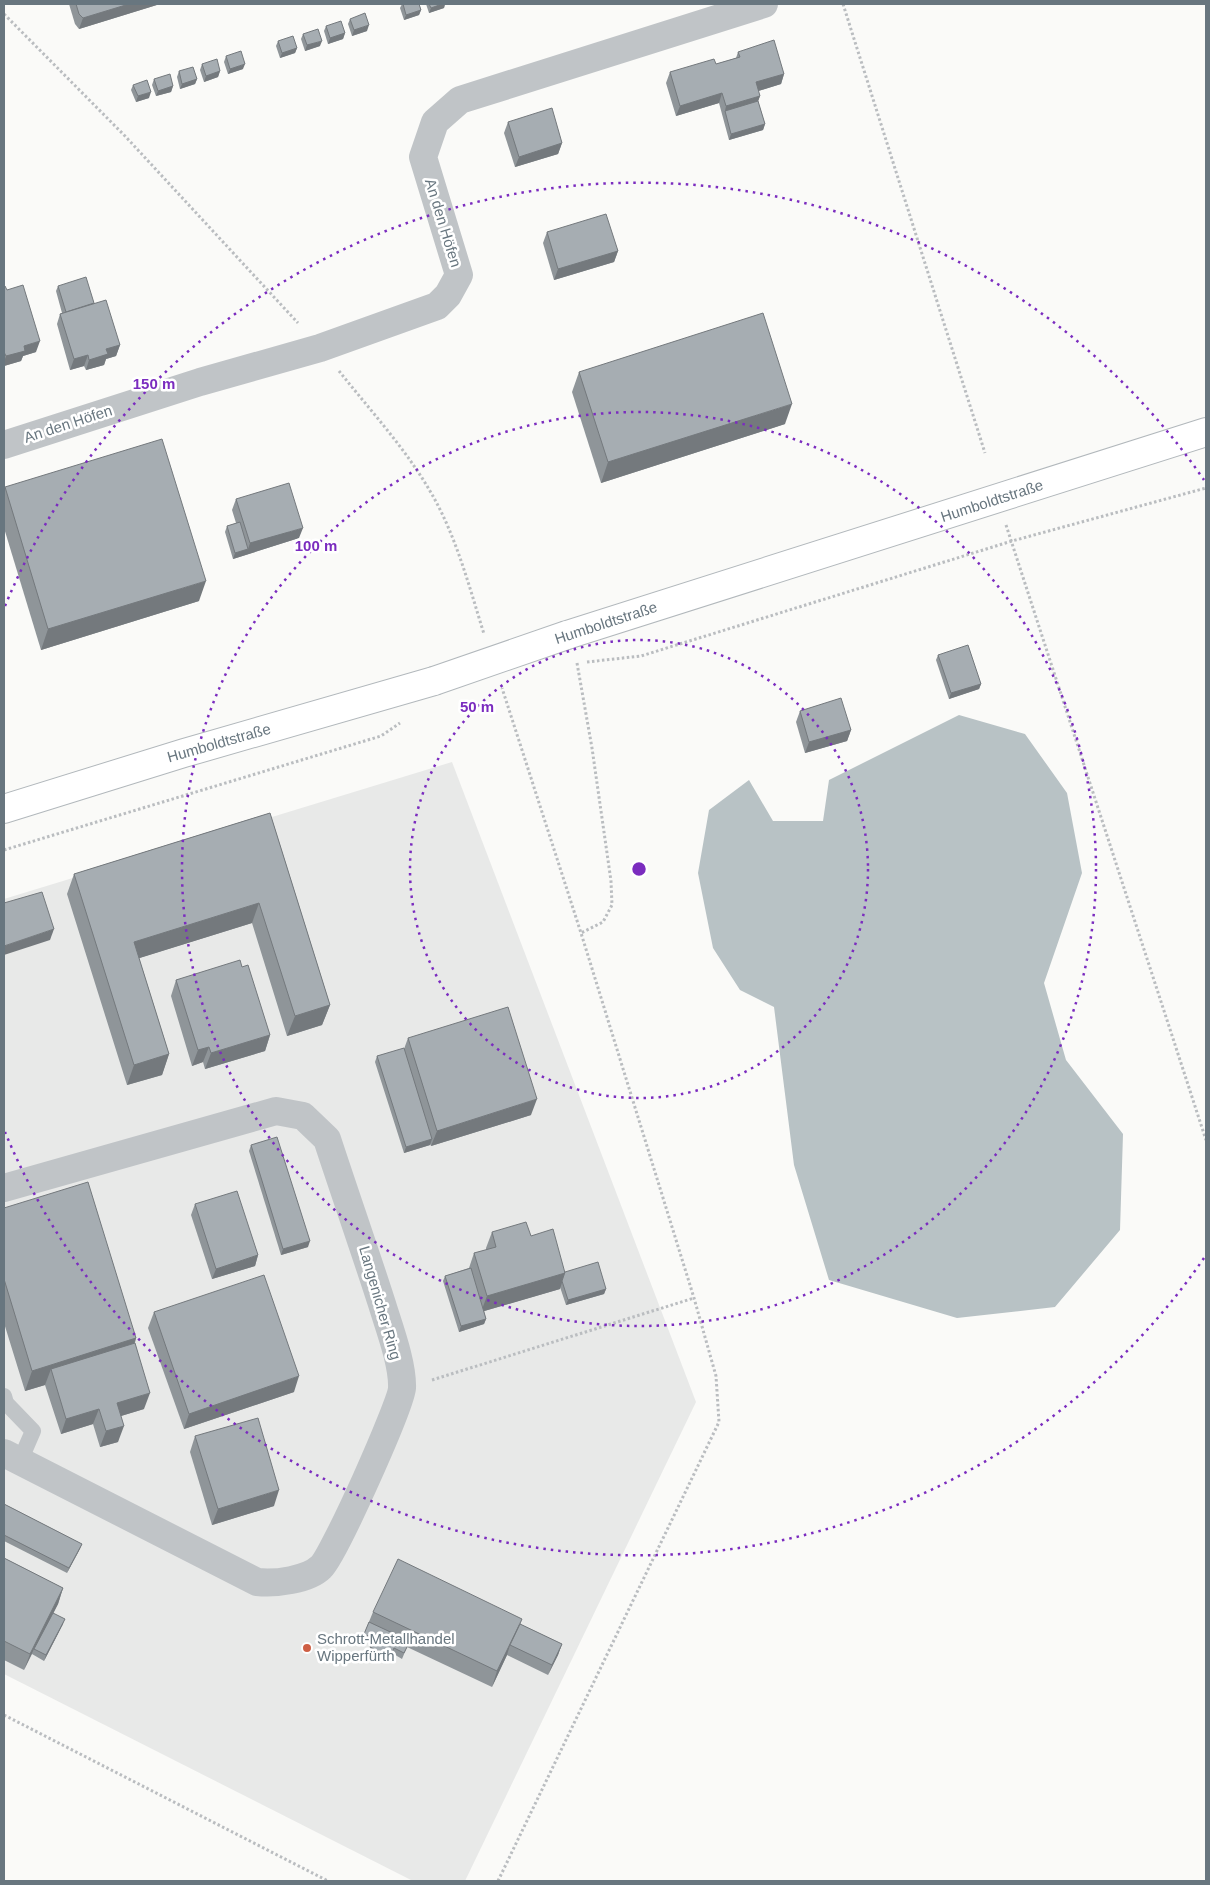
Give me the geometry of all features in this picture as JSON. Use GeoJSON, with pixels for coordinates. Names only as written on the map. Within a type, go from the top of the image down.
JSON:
{"type":"FeatureCollection","features":[{"type":"Feature","properties":{"kind":"street","name":"An den Höfen"},"geometry":{"type":"LineString","coordinates":[[4,445],[200,382],[320,348],[437,306],[448,295],[458,275],[424,157],[435,122],[460,100],[764,4]]}},
{"type":"Feature","properties":{"kind":"street","name":"Humboldtstraße"},"geometry":{"type":"LineString","coordinates":[[4,809],[184,753],[434,681],[567,636],[1206,432]]}},
{"type":"Feature","properties":{"kind":"street","name":"Langenicher Ring"},"geometry":{"type":"LineString","coordinates":[[4,1188],[276,1111],[303,1116],[327,1139],[394,1343],[402,1389]]}},
{"type":"Feature","properties":{"kind":"street"},"geometry":{"type":"LineString","coordinates":[[12,1457],[257,1582],[274,1584],[294,1579],[321,1567],[333,1549],[381,1444],[402,1389]]}},
{"type":"Feature","properties":{"kind":"lane"},"geometry":{"type":"LineString","coordinates":[[4,1396],[6,1403],[33,1432],[12,1457]]}},
{"type":"Feature","properties":{"kind":"path"},"geometry":{"type":"LineString","coordinates":[[843,4],[986,452]]}},
{"type":"Feature","properties":{"kind":"path"},"geometry":{"type":"LineString","coordinates":[[4,14],[132,143],[253,272],[320,348],[403,451],[430,491],[455,542],[485,635]]}},
{"type":"Feature","properties":{"kind":"path"},"geometry":{"type":"LineString","coordinates":[[581,933],[602,922],[612,905],[611,881],[576,662],[600,662],[640,656],[1012,542],[1206,488]]}},
{"type":"Feature","properties":{"kind":"path"},"geometry":{"type":"LineString","coordinates":[[998,499],[1206,1140]]}},
{"type":"Feature","properties":{"kind":"path"},"geometry":{"type":"LineString","coordinates":[[498,1881],[719,1422],[716,1376],[694,1298],[581,933],[500,682]]}},
{"type":"Feature","properties":{"kind":"path"},"geometry":{"type":"LineString","coordinates":[[4,850],[381,736],[402,722]]}},
{"type":"Feature","properties":{"kind":"path"},"geometry":{"type":"LineString","coordinates":[[402,1389],[694,1298]]}},
{"type":"Feature","properties":{"kind":"path"},"geometry":{"type":"LineString","coordinates":[[4,1715],[328,1881]]}},
{"type":"Feature","properties":{"kind":"shaded area"},"geometry":{"type":"Polygon","coordinates":[[[959,715],[1025,734],[1067,793],[1082,873],[1044,983],[1066,1060],[1123,1134],[1120,1230],[1055,1307],[957,1318],[829,1280],[794,1165],[774,1007],[740,990],[713,948],[698,873],[709,810],[749,780],[773,821],[823,821],[829,780],[959,715]]]}},
{"type":"Feature","properties":{"kind":"shaded area"},"geometry":{"type":"Polygon","coordinates":[[[452,762],[696,1402],[465,1881],[413,1881],[4,1674],[4,899],[452,762]]]}},
{"type":"Feature","properties":{"kind":"building"},"geometry":{"type":"Polygon","coordinates":[[[76,4],[129,4],[83,18],[79,14],[76,4]]]}},
{"type":"Feature","properties":{"kind":"building"},"geometry":{"type":"Polygon","coordinates":[[[403,4],[419,4],[421,10],[406,15],[403,4]]]}},
{"type":"Feature","properties":{"kind":"building"},"geometry":{"type":"Polygon","coordinates":[[[429,4],[442,4],[431,8],[429,4]]]}},
{"type":"Feature","properties":{"kind":"building"},"geometry":{"type":"Polygon","coordinates":[[[365,13],[369,25],[354,30],[350,19],[365,13]]]}},
{"type":"Feature","properties":{"kind":"building"},"geometry":{"type":"Polygon","coordinates":[[[341,21],[345,33],[330,38],[326,26],[341,21]]]}},
{"type":"Feature","properties":{"kind":"building"},"geometry":{"type":"Polygon","coordinates":[[[318,29],[322,41],[307,45],[303,34],[318,29]]]}},
{"type":"Feature","properties":{"kind":"building"},"geometry":{"type":"Polygon","coordinates":[[[293,36],[297,48],[282,53],[278,41],[293,36]]]}},
{"type":"Feature","properties":{"kind":"building"},"geometry":{"type":"Polygon","coordinates":[[[774,40],[784,74],[756,82],[760,96],[726,106],[722,93],[680,106],[670,72],[714,59],[716,64],[740,57],[738,52],[774,40]]]}},
{"type":"Feature","properties":{"kind":"building"},"geometry":{"type":"Polygon","coordinates":[[[241,51],[245,64],[230,69],[226,56],[241,51]]]}},
{"type":"Feature","properties":{"kind":"building"},"geometry":{"type":"Polygon","coordinates":[[[217,59],[220,71],[206,76],[202,64],[217,59]]]}},
{"type":"Feature","properties":{"kind":"building"},"geometry":{"type":"Polygon","coordinates":[[[193,67],[197,79],[182,84],[179,71],[193,67]]]}},
{"type":"Feature","properties":{"kind":"building"},"geometry":{"type":"Polygon","coordinates":[[[170,74],[173,86],[158,91],[154,79],[170,74]]]}},
{"type":"Feature","properties":{"kind":"building"},"geometry":{"type":"Polygon","coordinates":[[[147,80],[151,92],[138,96],[133,85],[147,80]]]}},
{"type":"Feature","properties":{"kind":"building"},"geometry":{"type":"Polygon","coordinates":[[[758,101],[765,124],[731,134],[725,111],[758,101]]]}},
{"type":"Feature","properties":{"kind":"building"},"geometry":{"type":"Polygon","coordinates":[[[552,108],[562,143],[519,157],[508,122],[552,108]]]}},
{"type":"Feature","properties":{"kind":"building"},"geometry":{"type":"Polygon","coordinates":[[[606,214],[618,251],[558,269],[547,232],[606,214]]]}},
{"type":"Feature","properties":{"kind":"building"},"geometry":{"type":"Polygon","coordinates":[[[86,277],[94,303],[66,312],[58,286],[86,277]]]}},
{"type":"Feature","properties":{"kind":"building"},"geometry":{"type":"Polygon","coordinates":[[[23,285],[40,341],[24,346],[25,351],[6,356],[4,352],[4,286],[7,290],[23,285]]]}},
{"type":"Feature","properties":{"kind":"building"},"geometry":{"type":"Polygon","coordinates":[[[106,300],[120,345],[106,349],[108,354],[89,360],[88,355],[74,359],[60,314],[106,300]]]}},
{"type":"Feature","properties":{"kind":"building"},"geometry":{"type":"Polygon","coordinates":[[[763,313],[792,404],[608,462],[579,372],[763,313]]]}},
{"type":"Feature","properties":{"kind":"building"},"geometry":{"type":"Polygon","coordinates":[[[162,439],[206,581],[48,629],[5,487],[162,439]]]}},
{"type":"Feature","properties":{"kind":"building"},"geometry":{"type":"Polygon","coordinates":[[[289,483],[303,528],[250,543],[236,499],[289,483]]]}},
{"type":"Feature","properties":{"kind":"building"},"geometry":{"type":"Polygon","coordinates":[[[240,522],[248,549],[235,553],[227,526],[240,522]]]}},
{"type":"Feature","properties":{"kind":"building"},"geometry":{"type":"Polygon","coordinates":[[[968,645],[981,684],[951,693],[938,655],[968,645]]]}},
{"type":"Feature","properties":{"kind":"building"},"geometry":{"type":"Polygon","coordinates":[[[841,698],[851,730],[809,742],[800,711],[841,698]]]}},
{"type":"Feature","properties":{"kind":"building"},"geometry":{"type":"Polygon","coordinates":[[[270,813],[330,1005],[295,1016],[259,903],[134,942],[169,1054],[134,1065],[74,874],[270,813]]]}},
{"type":"Feature","properties":{"kind":"building"},"geometry":{"type":"Polygon","coordinates":[[[42,892],[54,929],[4,946],[4,903],[42,892]]]}},
{"type":"Feature","properties":{"kind":"building"},"geometry":{"type":"Polygon","coordinates":[[[240,960],[242,967],[248,965],[270,1035],[211,1053],[209,1047],[198,1050],[176,980],[240,960]]]}},
{"type":"Feature","properties":{"kind":"building"},"geometry":{"type":"Polygon","coordinates":[[[508,1007],[537,1099],[437,1131],[408,1038],[508,1007]]]}},
{"type":"Feature","properties":{"kind":"building"},"geometry":{"type":"Polygon","coordinates":[[[404,1048],[432,1139],[406,1147],[377,1056],[404,1048]]]}},
{"type":"Feature","properties":{"kind":"building"},"geometry":{"type":"Polygon","coordinates":[[[277,1137],[310,1241],[283,1249],[251,1145],[277,1137]]]}},
{"type":"Feature","properties":{"kind":"building"},"geometry":{"type":"Polygon","coordinates":[[[88,1182],[136,1338],[32,1371],[4,1279],[4,1208],[88,1182]]]}},
{"type":"Feature","properties":{"kind":"building"},"geometry":{"type":"Polygon","coordinates":[[[237,1191],[258,1255],[216,1269],[195,1204],[237,1191]]]}},
{"type":"Feature","properties":{"kind":"building"},"geometry":{"type":"Polygon","coordinates":[[[526,1222],[531,1236],[553,1229],[565,1273],[487,1296],[474,1253],[496,1247],[492,1232],[526,1222]]]}},
{"type":"Feature","properties":{"kind":"building"},"geometry":{"type":"Polygon","coordinates":[[[598,1262],[606,1289],[568,1300],[562,1281],[565,1272],[598,1262]]]}},
{"type":"Feature","properties":{"kind":"building"},"geometry":{"type":"Polygon","coordinates":[[[471,1268],[486,1319],[461,1326],[445,1276],[471,1268]]]}},
{"type":"Feature","properties":{"kind":"building"},"geometry":{"type":"Polygon","coordinates":[[[264,1275],[299,1376],[189,1414],[154,1312],[264,1275]]]}},
{"type":"Feature","properties":{"kind":"building"},"geometry":{"type":"Polygon","coordinates":[[[135,1343],[150,1393],[117,1403],[124,1426],[106,1431],[99,1409],[66,1419],[51,1369],[135,1343]]]}},
{"type":"Feature","properties":{"kind":"building"},"geometry":{"type":"Polygon","coordinates":[[[258,1418],[279,1490],[218,1509],[195,1436],[258,1418]]]}},
{"type":"Feature","properties":{"kind":"building"},"geometry":{"type":"Polygon","coordinates":[[[4,1504],[82,1544],[69,1568],[4,1535],[4,1504]]]}},
{"type":"Feature","properties":{"kind":"building"},"geometry":{"type":"Polygon","coordinates":[[[4,1558],[63,1588],[30,1654],[4,1641],[4,1558]]]}},
{"type":"Feature","properties":{"kind":"building"},"geometry":{"type":"Polygon","coordinates":[[[398,1559],[522,1619],[497,1671],[373,1612],[398,1559]]]}},
{"type":"Feature","properties":{"kind":"building"},"geometry":{"type":"Polygon","coordinates":[[[53,1613],[65,1619],[46,1655],[34,1649],[53,1613]]]}},
{"type":"Feature","properties":{"kind":"building"},"geometry":{"type":"Polygon","coordinates":[[[369,1622],[399,1636],[398,1638],[409,1643],[404,1653],[394,1648],[390,1657],[370,1647],[374,1639],[364,1634],[369,1622]]]}},
{"type":"Feature","properties":{"kind":"building"},"geometry":{"type":"Polygon","coordinates":[[[520,1624],[562,1644],[552,1665],[510,1645],[520,1624]]]}},
{"type":"Feature","properties":{"kind":"place","name":"Schrott-Metallhandel Wipperfürth"},"geometry":{"type":"Point","coordinates":[307,1648]}}]}
